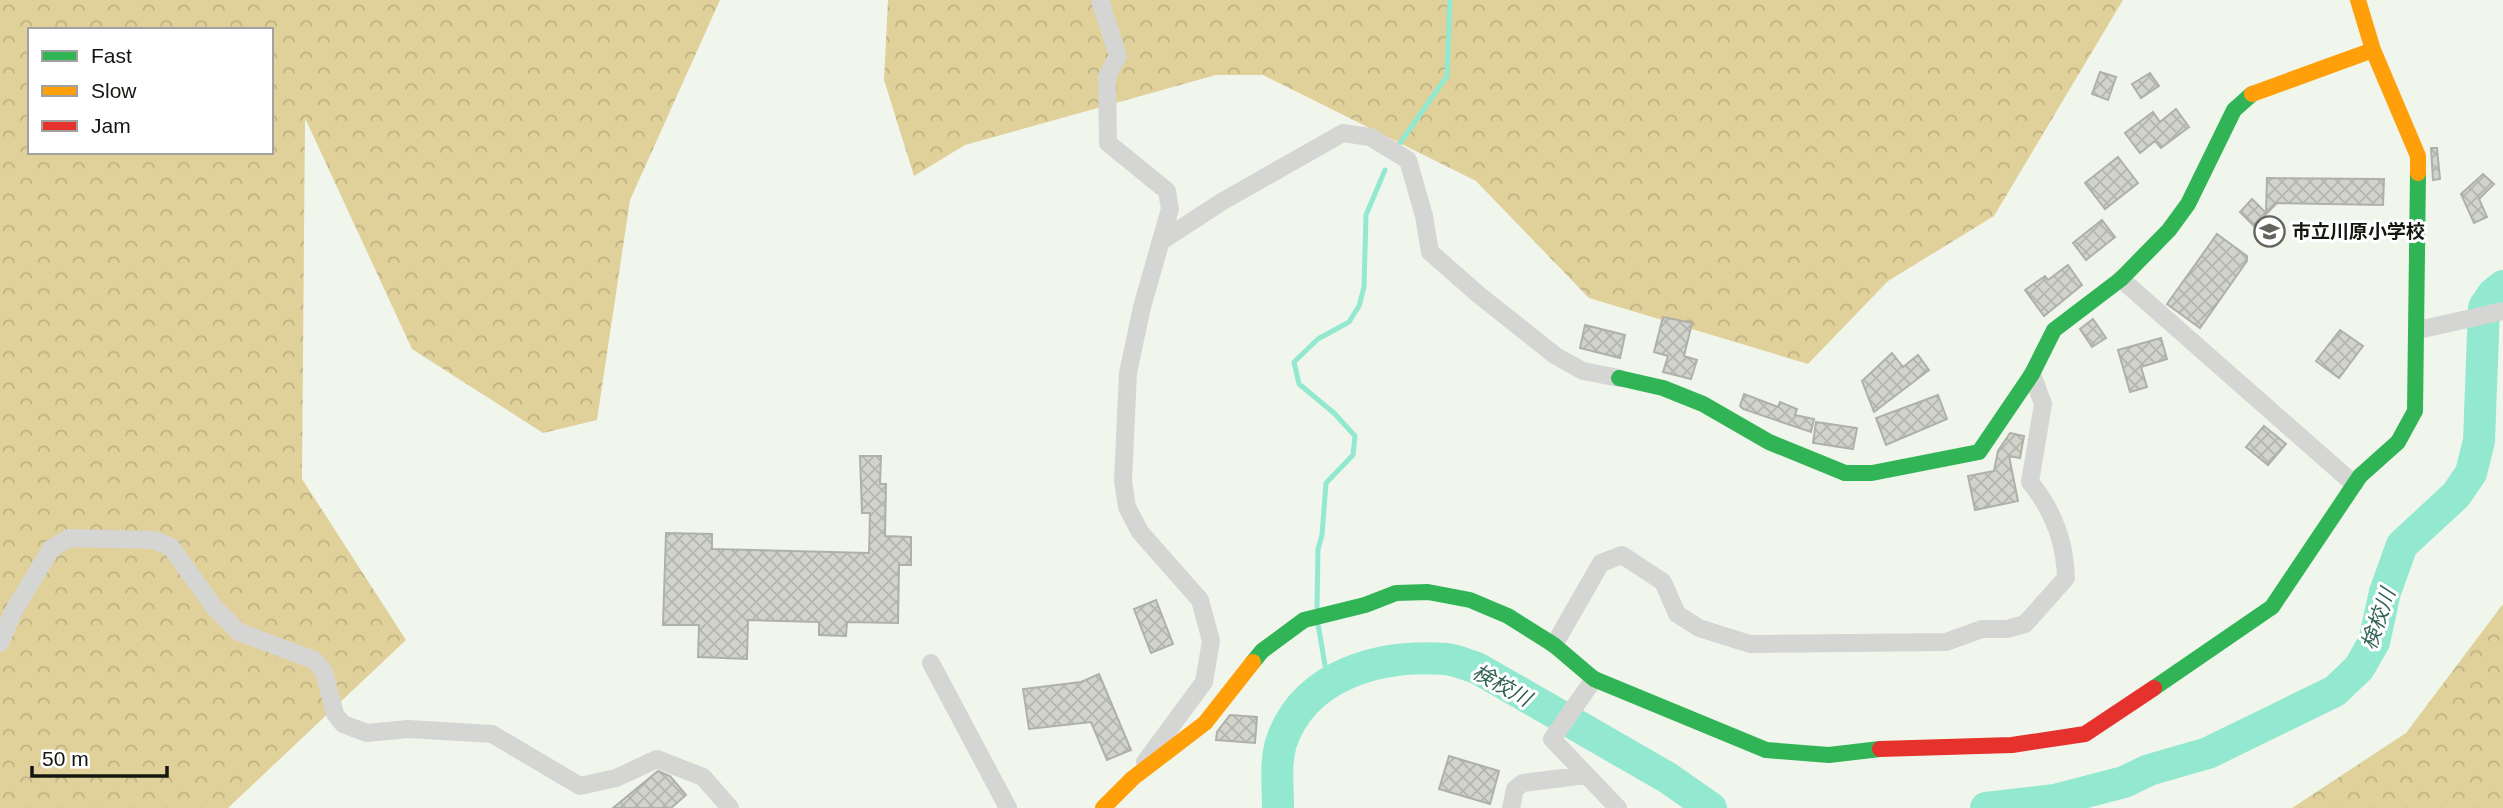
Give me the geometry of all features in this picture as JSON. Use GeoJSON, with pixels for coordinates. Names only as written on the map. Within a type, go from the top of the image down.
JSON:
{"type":"FeatureCollection","features":[{"type":"Feature","properties":{"kind":"street"},"geometry":{"type":"LineString","coordinates":[[1100,0],[1118,56],[1107,76],[1108,143],[1167,191],[1170,209],[1142,307],[1128,373],[1123,481],[1127,507],[1140,532],[1200,600],[1211,641],[1204,682],[1133,778]]}},
{"type":"Feature","properties":{"kind":"street"},"geometry":{"type":"LineString","coordinates":[[1103,808],[1133,778],[1205,723],[1262,651],[1304,620],[1365,605],[1396,593],[1428,593],[1470,600],[1508,616],[1554,645],[1594,679],[1766,750],[1829,755],[1908,746],[2012,745],[2085,734],[2272,607],[2354,484],[2398,443],[2414,411],[2418,330],[2418,156],[2373,50],[2358,0]]}},
{"type":"Feature","properties":{"kind":"street"},"geometry":{"type":"LineString","coordinates":[[1160,242],[1223,201],[1343,133],[1370,136],[1408,160],[1424,216],[1430,252],[1479,296],[1556,356],[1583,371],[1673,392],[1703,404],[1769,442],[1845,472],[1872,473],[1979,452],[2032,374],[2054,330],[2121,279],[2169,230],[2188,204],[2234,110],[2256,91],[2373,50]]}},
{"type":"Feature","properties":{"kind":"street"},"geometry":{"type":"LineString","coordinates":[[2121,279],[2354,484]]}},
{"type":"Feature","properties":{"kind":"street"},"geometry":{"type":"LineString","coordinates":[[2418,330],[2503,311]]}},
{"type":"Feature","properties":{"kind":"street"},"geometry":{"type":"LineString","coordinates":[[1554,645],[1601,563],[1622,555],[1663,582],[1677,614],[1699,628],[1750,644],[1946,642],[1982,629],[2007,629],[2025,624],[2066,578],[2065,552],[2046,501],[2030,482],[2043,404],[2032,374]]}},
{"type":"Feature","properties":{"kind":"street"},"geometry":{"type":"LineString","coordinates":[[0,643],[13,612],[51,549],[69,538],[153,540],[172,547],[214,607],[239,632],[314,660],[324,672],[335,715],[353,729],[367,733],[408,729],[492,734],[580,786],[616,778],[657,759],[704,777],[730,808]]}},
{"type":"Feature","properties":{"kind":"street"},"geometry":{"type":"LineString","coordinates":[[931,663],[1008,808]]}},
{"type":"Feature","properties":{"kind":"street"},"geometry":{"type":"LineString","coordinates":[[1594,679],[1552,740],[1618,808]]}},
{"type":"Feature","properties":{"kind":"street"},"geometry":{"type":"LineString","coordinates":[[1511,808],[1515,789],[1523,783],[1586,775]]}},
{"type":"Feature","properties":{"kind":"green space"},"geometry":{"type":"Polygon","coordinates":[[[0,0],[720,0],[630,200],[597,420],[543,433],[412,349],[305,118],[302,479],[406,640],[228,808],[0,808],[0,0]]]}},
{"type":"Feature","properties":{"kind":"green space"},"geometry":{"type":"Polygon","coordinates":[[[888,0],[2123,0],[1994,216],[1888,281],[1808,364],[1589,298],[1476,181],[1263,75],[1216,75],[965,145],[914,176],[884,80],[888,0]]]}},
{"type":"Feature","properties":{"kind":"green space"},"geometry":{"type":"Polygon","coordinates":[[[2503,604],[2503,808],[2292,808],[2406,733],[2503,604]]]}},
{"type":"Feature","properties":{"kind":"building"},"geometry":{"type":"Polygon","coordinates":[[[2100,72],[2116,77],[2108,100],[2092,94],[2100,72]]]}},
{"type":"Feature","properties":{"kind":"building"},"geometry":{"type":"Polygon","coordinates":[[[2150,73],[2159,86],[2141,98],[2132,84],[2150,73]]]}},
{"type":"Feature","properties":{"kind":"building"},"geometry":{"type":"Polygon","coordinates":[[[2176,109],[2189,127],[2161,148],[2155,141],[2140,153],[2125,133],[2153,112],[2160,122],[2176,109]]]}},
{"type":"Feature","properties":{"kind":"building"},"geometry":{"type":"Polygon","coordinates":[[[2431,148],[2437,148],[2440,179],[2433,180],[2431,148]]]}},
{"type":"Feature","properties":{"kind":"building"},"geometry":{"type":"Polygon","coordinates":[[[2118,157],[2138,183],[2105,209],[2085,183],[2118,157]]]}},
{"type":"Feature","properties":{"kind":"building"},"geometry":{"type":"Polygon","coordinates":[[[2483,174],[2494,184],[2479,199],[2487,217],[2474,223],[2461,194],[2483,174]]]}},
{"type":"Feature","properties":{"kind":"building"},"geometry":{"type":"Polygon","coordinates":[[[2267,178],[2384,179],[2383,205],[2277,203],[2254,226],[2240,212],[2252,199],[2266,213],[2267,178]]]}},
{"type":"Feature","properties":{"kind":"building"},"geometry":{"type":"Polygon","coordinates":[[[2102,220],[2115,237],[2086,260],[2073,243],[2102,220]]]}},
{"type":"Feature","properties":{"kind":"building"},"geometry":{"type":"Polygon","coordinates":[[[2217,234],[2247,256],[2247,261],[2200,328],[2167,304],[2217,234]]]}},
{"type":"Feature","properties":{"kind":"building"},"geometry":{"type":"Polygon","coordinates":[[[2068,265],[2082,285],[2044,316],[2025,290],[2045,276],[2048,280],[2068,265]]]}},
{"type":"Feature","properties":{"kind":"building"},"geometry":{"type":"Polygon","coordinates":[[[1663,317],[1692,323],[1684,356],[1697,360],[1691,379],[1663,372],[1668,356],[1654,352],[1663,317]]]}},
{"type":"Feature","properties":{"kind":"building"},"geometry":{"type":"Polygon","coordinates":[[[2093,319],[2106,338],[2092,347],[2080,329],[2093,319]]]}},
{"type":"Feature","properties":{"kind":"building"},"geometry":{"type":"Polygon","coordinates":[[[1585,325],[1625,335],[1620,358],[1580,348],[1585,325]]]}},
{"type":"Feature","properties":{"kind":"building"},"geometry":{"type":"Polygon","coordinates":[[[2340,330],[2363,346],[2339,378],[2316,361],[2340,330]]]}},
{"type":"Feature","properties":{"kind":"building"},"geometry":{"type":"Polygon","coordinates":[[[2161,338],[2167,359],[2141,367],[2147,387],[2130,392],[2118,350],[2161,338]]]}},
{"type":"Feature","properties":{"kind":"building"},"geometry":{"type":"Polygon","coordinates":[[[1892,353],[1903,367],[1918,355],[1929,370],[1874,412],[1862,381],[1892,353]]]}},
{"type":"Feature","properties":{"kind":"building"},"geometry":{"type":"Polygon","coordinates":[[[1744,394],[1778,407],[1780,402],[1797,409],[1795,415],[1814,419],[1811,432],[1743,409],[1740,406],[1744,394]]]}},
{"type":"Feature","properties":{"kind":"building"},"geometry":{"type":"Polygon","coordinates":[[[1938,395],[1947,419],[1886,445],[1876,418],[1938,395]]]}},
{"type":"Feature","properties":{"kind":"building"},"geometry":{"type":"Polygon","coordinates":[[[1816,422],[1857,428],[1853,449],[1813,443],[1816,422]]]}},
{"type":"Feature","properties":{"kind":"building"},"geometry":{"type":"Polygon","coordinates":[[[2264,426],[2286,444],[2268,465],[2246,447],[2264,426]]]}},
{"type":"Feature","properties":{"kind":"building"},"geometry":{"type":"Polygon","coordinates":[[[2010,433],[2024,436],[2020,458],[2009,456],[2018,501],[1975,510],[1968,476],[1994,471],[1998,451],[2010,433]]]}},
{"type":"Feature","properties":{"kind":"building"},"geometry":{"type":"Polygon","coordinates":[[[860,456],[881,456],[880,484],[886,484],[885,536],[911,537],[911,565],[899,565],[898,623],[847,622],[846,636],[819,635],[819,622],[748,620],[747,659],[698,657],[699,625],[663,625],[666,533],[712,534],[712,549],[869,553],[870,513],[862,513],[860,456]]]}},
{"type":"Feature","properties":{"kind":"building"},"geometry":{"type":"Polygon","coordinates":[[[1156,600],[1173,644],[1151,653],[1134,609],[1156,600]]]}},
{"type":"Feature","properties":{"kind":"building"},"geometry":{"type":"Polygon","coordinates":[[[1099,674],[1131,750],[1107,760],[1091,722],[1029,729],[1023,689],[1081,682],[1099,674]]]}},
{"type":"Feature","properties":{"kind":"building"},"geometry":{"type":"Polygon","coordinates":[[[1230,715],[1257,717],[1255,743],[1216,740],[1217,732],[1230,715]]]}},
{"type":"Feature","properties":{"kind":"building"},"geometry":{"type":"Polygon","coordinates":[[[1449,756],[1499,771],[1490,804],[1439,789],[1449,756]]]}},
{"type":"Feature","properties":{"kind":"building"},"geometry":{"type":"Polygon","coordinates":[[[658,771],[670,776],[686,795],[671,808],[613,808],[658,771]]]}},
{"type":"Feature","properties":{"kind":"waterway"},"geometry":{"type":"LineString","coordinates":[[1400,143],[1447,76],[1450,0]]}},
{"type":"Feature","properties":{"kind":"waterway"},"geometry":{"type":"LineString","coordinates":[[1317,607],[1318,549],[1322,535],[1326,483],[1353,455],[1355,436],[1334,413],[1299,384],[1294,362],[1318,339],[1349,322],[1359,306],[1364,287],[1366,215],[1385,170]]}},
{"type":"Feature","properties":{"kind":"waterway","name":"検校川"},"geometry":{"type":"LineString","coordinates":[[1986,808],[2055,800],[2124,782],[2149,770],[2208,753],[2335,691],[2359,668],[2374,642],[2385,592],[2402,545],[2456,495],[2471,473],[2479,441],[2484,307],[2503,286]]}},
{"type":"Feature","properties":{"kind":"waterway"},"geometry":{"type":"LineString","coordinates":[[1318,624],[1326,671],[1331,681]]}},
{"type":"Feature","properties":{"kind":"waterway","name":"検校川"},"geometry":{"type":"LineString","coordinates":[[1278,808],[1277,767],[1281,743],[1292,719],[1307,700],[1347,673],[1371,665],[1421,658],[1450,660],[1477,668],[1668,778],[1711,808]]}},
{"type":"Feature","properties":{"kind":"traffic: fast"},"geometry":{"type":"LineString","coordinates":[[1619,378],[1663,388],[1703,404],[1769,442],[1845,473],[1872,473],[1979,452],[2032,374],[2054,330],[2121,279],[2169,230],[2188,204],[2234,110],[2252,94]]}},
{"type":"Feature","properties":{"kind":"traffic: fast"},"geometry":{"type":"LineString","coordinates":[[2154,688],[2272,607],[2360,476],[2398,442],[2415,411],[2418,173]]}},
{"type":"Feature","properties":{"kind":"traffic: fast"},"geometry":{"type":"LineString","coordinates":[[1253,662],[1262,651],[1304,620],[1365,605],[1396,593],[1428,592],[1470,600],[1508,616],[1554,645],[1594,679],[1766,750],[1829,755],[1880,749]]}},
{"type":"Feature","properties":{"kind":"traffic: slow"},"geometry":{"type":"LineString","coordinates":[[2358,0],[2373,50],[2418,156],[2418,173]]}},
{"type":"Feature","properties":{"kind":"traffic: slow"},"geometry":{"type":"LineString","coordinates":[[2252,94],[2373,50]]}},
{"type":"Feature","properties":{"kind":"traffic: slow"},"geometry":{"type":"LineString","coordinates":[[1103,808],[1133,778],[1205,723],[1253,662]]}},
{"type":"Feature","properties":{"kind":"traffic: jam"},"geometry":{"type":"LineString","coordinates":[[1880,749],[2012,745],[2085,734],[2154,688]]}},
{"type":"Feature","properties":{"kind":"place","name":"市立川原小学校"},"geometry":{"type":"Point","coordinates":[2269,231]}}]}
